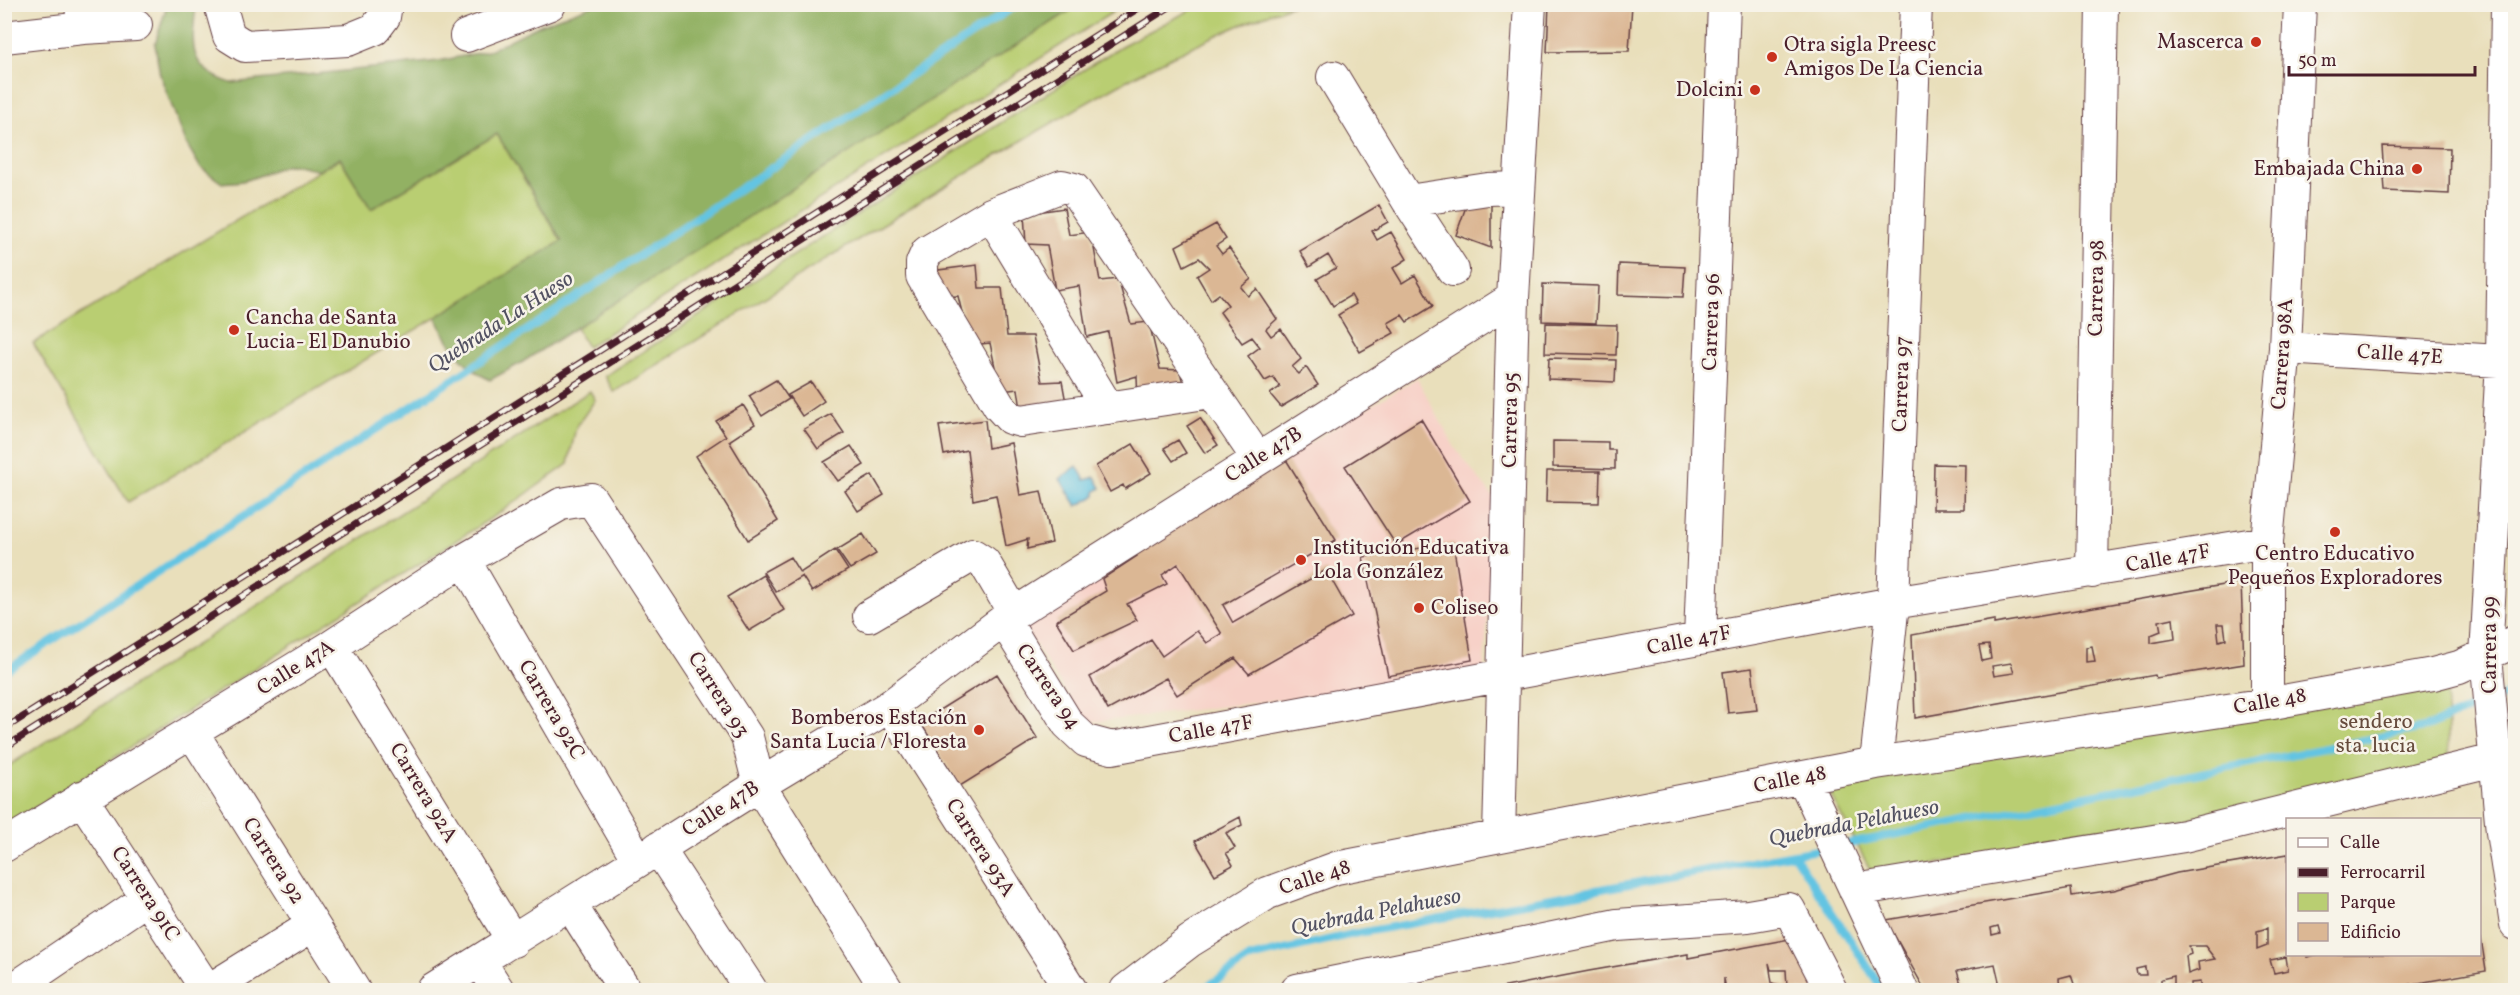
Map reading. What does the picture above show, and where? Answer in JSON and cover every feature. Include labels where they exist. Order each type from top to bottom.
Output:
[{"type":"street","points":[[220,4],[230,36],[245,46],[348,40],[375,29],[384,17],[386,4]]},
{"type":"street","points":[[466,36],[550,4]]},
{"type":"street","name":"Carrera 95","points":[[1499,836],[1513,298],[1530,4]]},
{"type":"street","name":"Carrera 96","points":[[1700,639],[1724,4]]},
{"type":"street","name":"Carrera 97","points":[[1876,763],[1893,603],[1916,4]]},
{"type":"street","name":"Carrera 98","points":[[2092,572],[2102,4]]},
{"type":"street","name":"Carrera 98A","points":[[2267,704],[2267,542],[2285,348],[2300,4]]},
{"type":"street","name":"Carrera 99","points":[[2506,4],[2509,362],[2486,662],[2502,753],[2516,924]]},
{"type":"street","points":[[4,37],[82,16],[136,25]]},
{"type":"street","points":[[1333,77],[1453,270]]},
{"type":"street","points":[[1212,392],[1021,421],[1010,418],[999,406],[922,276],[922,263],[927,252],[991,214],[1062,186],[1074,189],[1258,459]]},
{"type":"street","points":[[1408,201],[1488,189],[1519,188]]},
{"type":"street","points":[[991,214],[1108,408]]},
{"type":"street","name":"Calle 47B","points":[[433,990],[759,785],[890,706],[1009,616],[1513,298]]},
{"type":"street","name":"Calle 47E","points":[[2285,348],[2509,362]]},
{"type":"street","name":"Calle 47A","points":[[4,846],[332,646],[464,560],[561,504],[591,499]]},
{"type":"street","name":"Carrera 93","points":[[591,499],[747,737],[759,785],[887,990]]},
{"type":"street","name":"Calle 47F","points":[[1112,748],[1893,603],[2267,542]]},
{"type":"street","name":"Carrera 94","points":[[869,616],[973,555],[984,562],[1009,616],[1068,724],[1086,741],[1112,748]]},
{"type":"street","name":"Carrera 92C","points":[[464,560],[648,854],[751,990]]},
{"type":"street","name":"Calle 48","points":[[1126,990],[1190,941],[1268,893],[1336,868],[1876,763],[2267,704],[2433,674],[2486,662],[2516,641]]},
{"type":"street","name":"Carrera 92A","points":[[332,646],[513,941]]},
{"type":"street","name":"Carrera 93A","points":[[890,706],[1071,990]]},
{"type":"street","name":"Carrera 92","points":[[192,732],[354,990]]},
{"type":"street","points":[[1851,878],[2184,836],[2502,753]]},
{"type":"street","points":[[1803,778],[1902,990]]},
{"type":"street","name":"Carrera 91C","points":[[81,797],[208,990]]},
{"type":"street","points":[[12,990],[148,898]]},
{"type":"street","points":[[570,904],[625,990]]},
{"type":"street","points":[[1297,990],[1617,925],[1748,916],[1789,909],[1831,990]]},
{"type":"street","points":[[208,990],[313,925]]},
{"type":"street","points":[[480,962],[498,990]]},
{"type":"shaded area","name":"Institución Educativa Lola González","points":[[1417,378],[1455,448],[1497,502],[1483,675],[1086,723],[1018,618]]},
{"type":"green space","points":[[1202,4],[1293,5],[1256,18],[1185,50],[1081,106],[912,206],[614,392],[605,376],[1121,46]]},
{"type":"green space","points":[[167,5],[196,5],[193,43],[199,62],[216,77],[231,83],[439,61],[488,51],[542,24],[593,5],[1079,5],[521,363],[490,380],[480,375],[457,354],[436,317],[562,241],[497,134],[371,209],[340,158],[318,171],[290,165],[247,180],[222,183],[200,167],[186,143],[160,75],[155,44]]},
{"type":"green space","points":[[1079,5],[1124,5],[587,347],[575,326]]},
{"type":"green space","name":"Cancha de Santa Lucia- El Danubio","points":[[497,134],[562,242],[128,502],[33,343],[340,158],[371,209]]},
{"type":"green space","points":[[590,391],[595,400],[576,427],[568,464],[501,512],[5,827],[5,768]]},
{"type":"green space","name":"sendero sta. lucia","points":[[2445,668],[2450,773],[1873,875],[1827,788]]},
{"type":"water","points":[[1077,466],[1085,480],[1095,477],[1101,488],[1095,492],[1095,496],[1077,506],[1060,479]]},
{"type":"building","points":[[1549,4],[1632,4],[1629,51],[1547,52]]},
{"type":"building","name":"Embajada China","points":[[2382,146],[2450,148],[2449,194],[2385,191]]},
{"type":"building","points":[[1470,195],[1491,196],[1491,248],[1456,235]]},
{"type":"building","points":[[1379,205],[1388,222],[1372,231],[1377,240],[1391,232],[1407,259],[1393,268],[1402,283],[1415,275],[1433,306],[1407,322],[1402,315],[1388,323],[1394,333],[1360,352],[1338,315],[1356,304],[1351,295],[1333,306],[1317,279],[1336,268],[1328,255],[1309,267],[1300,251]]},
{"type":"building","points":[[1064,208],[1069,235],[1091,232],[1100,281],[1118,279],[1131,324],[1149,322],[1160,369],[1180,370],[1185,395],[1138,401],[1137,376],[1117,382],[1108,332],[1087,337],[1079,286],[1055,290],[1047,245],[1026,244],[1024,214]]},
{"type":"building","points":[[1216,224],[1226,239],[1216,246],[1222,254],[1229,248],[1251,279],[1241,287],[1248,296],[1257,289],[1277,319],[1266,329],[1271,336],[1281,329],[1301,359],[1292,367],[1299,374],[1306,367],[1318,385],[1281,407],[1270,394],[1280,387],[1273,377],[1265,381],[1248,356],[1260,347],[1252,337],[1242,343],[1220,312],[1228,305],[1219,294],[1211,300],[1197,276],[1209,268],[1199,258],[1184,266],[1176,246]]},
{"type":"building","points":[[1619,264],[1685,267],[1683,297],[1618,295]]},
{"type":"building","points":[[977,265],[979,288],[1002,288],[1007,336],[1033,336],[1042,382],[1062,381],[1067,408],[1022,416],[1018,389],[1000,391],[990,343],[970,345],[958,296],[935,297],[931,271]]},
{"type":"building","points":[[1543,284],[1598,286],[1596,323],[1542,321]]},
{"type":"building","points":[[1546,323],[1617,325],[1616,355],[1545,353]]},
{"type":"building","points":[[1549,358],[1616,360],[1615,382],[1548,379]]},
{"type":"building","points":[[776,380],[789,399],[762,416],[749,396]]},
{"type":"building","points":[[811,382],[824,401],[802,416],[788,395]]},
{"type":"building","points":[[743,405],[755,424],[729,441],[778,521],[748,540],[696,456],[726,436],[716,421]]},
{"type":"building","points":[[831,414],[844,433],[818,449],[804,429]]},
{"type":"building","points":[[1200,418],[1218,445],[1205,453],[1187,426]]},
{"type":"building","points":[[1421,419],[1470,501],[1396,545],[1345,466]]},
{"type":"building","points":[[985,420],[988,448],[1011,443],[1020,495],[1041,491],[1052,543],[1027,549],[1028,539],[1006,546],[996,495],[973,500],[967,450],[944,455],[939,426]]},
{"type":"building","points":[[1178,440],[1186,453],[1173,461],[1164,448]]},
{"type":"building","points":[[1553,441],[1608,442],[1608,450],[1615,450],[1615,469],[1553,467]]},
{"type":"building","points":[[1133,444],[1151,473],[1125,489],[1123,485],[1110,492],[1096,466]]},
{"type":"building","points":[[851,446],[864,465],[838,481],[824,462]]},
{"type":"building","points":[[1285,458],[1336,540],[1223,605],[1233,623],[1326,570],[1352,616],[1249,674],[1235,658],[1177,695],[1166,678],[1108,710],[1090,677],[1151,640],[1162,656],[1197,631],[1207,643],[1222,634],[1178,564],[1162,575],[1167,584],[1127,604],[1137,620],[1074,650],[1056,621],[1106,591],[1102,579],[1137,556],[1133,550]]},
{"type":"building","points":[[1934,464],[1965,465],[1964,509],[1933,509]]},
{"type":"building","points":[[1547,471],[1600,471],[1599,503],[1546,502]]},
{"type":"building","points":[[872,475],[884,495],[858,511],[845,491]]},
{"type":"building","points":[[863,534],[876,554],[850,569],[837,550]]},
{"type":"building","name":"Coliseo","points":[[1453,543],[1472,660],[1388,676],[1363,557]]},
{"type":"building","points":[[835,550],[848,570],[812,592],[802,576],[776,592],[763,572],[790,557],[800,573]]},
{"type":"building","points":[[763,575],[784,610],[749,631],[727,597]]},
{"type":"building","points":[[2241,582],[2244,664],[2156,678],[2155,675],[1915,718],[1912,635],[1994,620],[1994,624]],"holes":[[[2173,618],[2175,639],[2151,643],[2151,635],[2161,631],[2159,621]],[[2217,624],[2224,624],[2226,639],[2219,641]],[[1989,645],[1991,659],[1982,661],[1979,646]],[[2092,646],[2095,661],[2086,662],[2086,647]],[[2011,663],[2014,673],[1994,676],[1992,666]]]},
{"type":"building","points":[[1752,668],[1757,710],[1728,713],[1723,672]]},
{"type":"building","name":"Bomberos Estación Santa Lucia / Floresta","points":[[997,674],[1037,738],[960,786],[920,722]]},
{"type":"building","points":[[1240,817],[1242,825],[1226,833],[1235,848],[1226,853],[1233,865],[1215,875],[1195,841]]},
{"type":"building","points":[[2286,854],[2286,956],[2481,956],[2481,938],[2486,971],[2379,990],[2200,990],[2200,982],[2191,983],[2191,990],[2162,990],[2161,988],[2154,990],[2076,990],[2071,975],[2059,978],[2060,990],[2001,990],[1995,964],[1957,971],[1960,981],[1967,990],[1925,990],[1886,920],[2071,888],[2072,896],[2114,890],[2177,873]],"holes":[[[1998,926],[2000,933],[1992,935],[1991,928]],[[2267,928],[2267,946],[2257,950],[2257,931]],[[2189,946],[2205,946],[2215,959],[2198,962],[2199,970],[2188,974],[2186,956],[2191,954]],[[2286,957],[2288,970],[2274,973],[2270,960]],[[2145,967],[2146,975],[2137,975],[2136,969]],[[2174,976],[2174,987],[2161,988],[2161,979]]]},
{"type":"building","points":[[1795,938],[1817,990],[1726,990],[1724,978],[1724,989],[1721,990],[1694,990],[1691,984],[1686,985],[1687,990],[1490,990],[1688,954],[1688,958]],"holes":[[[1769,963],[1771,970],[1786,970],[1787,987],[1772,983]]]},
{"type":"waterway","name":"Quebrada La Hueso","points":[[4,672],[446,384],[1018,4]]},
{"type":"waterway","name":"Quebrada Pelahueso","points":[[2497,699],[2516,691]]},
{"type":"waterway","name":"Quebrada Pelahueso","points":[[1843,845],[2424,728],[2483,704]]},
{"type":"waterway","name":"Quebrada Pelahueso","points":[[1202,990],[1250,958],[1353,934],[1828,848]]},
{"type":"waterway","points":[[1794,855],[1883,990]]},
{"type":"railway","points":[[4,729],[1145,4]]},
{"type":"railway","points":[[4,748],[1174,4]]},
{"type":"place","name":"Mascerca","points":[[2256,42]]},
{"type":"place","name":"Otra sigla Preesc Amigos De La Ciencia","points":[[1772,57]]},
{"type":"place","name":"Dolcini","points":[[1755,90]]},
{"type":"place","name":"Embajada China","points":[[2417,169]]},
{"type":"place","name":"Cancha de Santa Lucia- El Danubio","points":[[234,330]]},
{"type":"place","name":"Centro Educativo Pequeños Exploradores","points":[[2335,532]]},
{"type":"place","name":"Institución Educativa Lola González","points":[[1301,560]]},
{"type":"place","name":"Coliseo","points":[[1419,608]]},
{"type":"place","name":"Bomberos Estación Santa Lucia / Floresta","points":[[979,730]]}]
